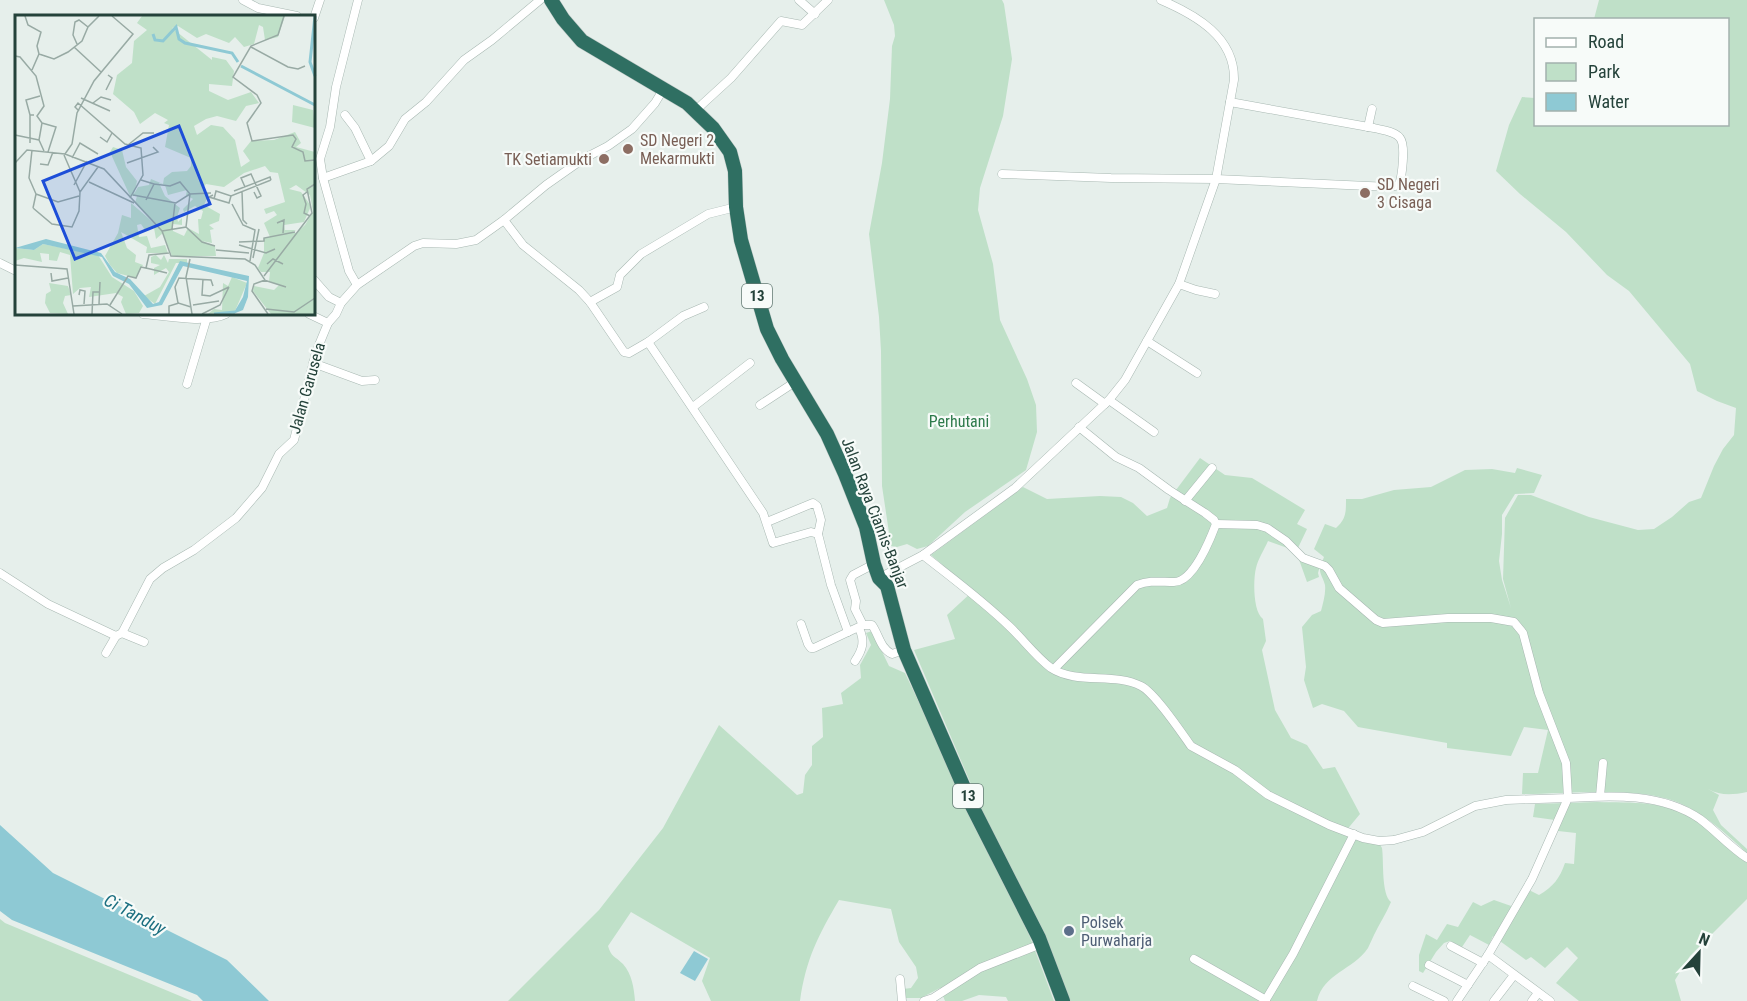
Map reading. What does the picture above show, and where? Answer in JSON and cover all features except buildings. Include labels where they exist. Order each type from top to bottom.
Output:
[{"type":"highway","name":"Jalan Raya Ciamis-Banjar","points":[[551,0],[563,19],[582,41],[664,88],[696,110],[723,141],[733,160],[741,240],[761,312],[774,344],[827,434],[845,474],[866,527],[877,571],[887,586],[904,650],[972,806],[1041,944],[1063,1001]]},
{"type":"street","points":[[243,0],[258,8],[292,15]]},
{"type":"street","points":[[315,15],[320,0]]},
{"type":"street","points":[[357,285],[350,271],[323,178],[320,155],[330,127],[336,87],[358,0]]},
{"type":"street","points":[[323,178],[371,161],[393,143],[397,129],[405,119],[426,102],[464,60],[540,0]]},
{"type":"street","points":[[799,0],[815,14]]},
{"type":"street","points":[[696,110],[731,78],[781,21],[800,26],[828,0]]},
{"type":"street","points":[[855,661],[863,645],[863,638],[855,609],[856,601],[850,584],[853,575],[877,571],[923,555],[1016,488],[1107,402],[1133,367],[1179,284],[1216,179],[1234,68],[1232,59],[1221,40],[1202,22],[1190,13],[1161,0]]},
{"type":"street","name":"Jalan Garusela","points":[[106,653],[150,579],[163,568],[194,550],[236,518],[262,488],[279,454],[295,437],[313,363],[328,323],[357,285],[414,246],[423,243],[472,242],[504,220],[546,185],[632,129],[655,103],[664,88]]},
{"type":"street","points":[[1002,174],[1216,179],[1390,187],[1399,185],[1403,150],[1400,137],[1396,134],[1230,102]]},
{"type":"street","points":[[1368,127],[1371,109]]},
{"type":"street","points":[[345,115],[355,128],[371,161]]},
{"type":"street","points":[[590,302],[617,287],[620,275],[641,254],[708,214],[736,207]]},
{"type":"street","points":[[504,220],[523,245],[575,286],[590,302],[624,352],[628,353],[648,342],[682,315],[704,307]]},
{"type":"street","points":[[0,263],[15,270]]},
{"type":"street","points":[[315,281],[329,297],[341,303]]},
{"type":"street","points":[[1179,284],[1215,294]]},
{"type":"street","points":[[175,315],[219,317],[224,315]]},
{"type":"street","points":[[311,315],[328,323]]},
{"type":"street","points":[[188,384],[207,316]]},
{"type":"street","points":[[1147,341],[1197,373]]},
{"type":"street","points":[[648,342],[763,513],[771,540],[775,544],[811,532],[818,534]]},
{"type":"street","points":[[313,363],[353,379],[375,380]]},
{"type":"street","points":[[693,407],[750,363]]},
{"type":"street","points":[[760,405],[795,382]]},
{"type":"street","points":[[1076,383],[1154,432]]},
{"type":"street","points":[[1079,428],[1116,457],[1139,468],[1205,513],[1216,524]]},
{"type":"street","points":[[1185,501],[1212,468]]},
{"type":"street","points":[[767,522],[813,503],[817,506],[821,520],[818,534],[831,585],[848,632]]},
{"type":"street","points":[[1054,669],[1137,585],[1147,581],[1175,582],[1188,576],[1201,556],[1216,524]]},
{"type":"street","points":[[1216,524],[1257,525],[1267,528],[1286,541],[1303,558],[1325,566],[1339,588],[1371,616],[1383,622],[1491,618],[1514,622],[1523,633],[1539,693],[1566,763],[1568,798],[1532,879],[1488,955],[1457,1001]]},
{"type":"street","points":[[923,555],[1009,626],[1054,669],[1072,675],[1142,686],[1152,695],[1191,746],[1199,752],[1226,765],[1268,795],[1329,825],[1379,841],[1394,840],[1423,832],[1475,806],[1506,800],[1600,796],[1656,800],[1670,804],[1698,818],[1747,858]]},
{"type":"street","points":[[0,573],[48,604],[144,642]]},
{"type":"street","points":[[801,624],[811,648],[861,626],[873,626],[880,643],[888,652],[892,654],[904,650]]},
{"type":"street","points":[[1600,796],[1603,763]]},
{"type":"street","points":[[1194,959],[1266,1000],[1293,954],[1354,834]]},
{"type":"street","points":[[924,1001],[933,998],[980,968],[1041,944]]},
{"type":"street","points":[[1451,946],[1483,963]]},
{"type":"street","points":[[1488,955],[1550,1001]]},
{"type":"street","points":[[1429,965],[1468,985]]},
{"type":"street","points":[[1494,1001],[1514,975]]},
{"type":"street","points":[[900,979],[903,1001]]},
{"type":"street","points":[[1413,986],[1444,1001]]},
{"type":"street","points":[[1532,1001],[1538,993]]},
{"type":"green space","name":"Perhutani","points":[[884,0],[1002,0],[1004,4],[1012,59],[1003,116],[980,188],[978,210],[993,264],[1000,320],[1027,379],[1036,405],[1037,432],[1026,470],[965,512],[928,546],[917,549],[907,544],[891,546],[882,486],[881,351],[869,234],[882,163],[890,99],[892,46],[895,36],[894,25]]},
{"type":"green space","points":[[1599,0],[1747,0],[1747,792],[1727,794],[1708,789],[1719,795],[1713,810],[1721,825],[1747,849],[1747,853],[1701,815],[1668,799],[1652,795],[1615,792],[1522,794],[1523,773],[1538,773],[1548,730],[1524,727],[1511,756],[1447,748],[1447,743],[1358,727],[1344,711],[1322,704],[1313,708],[1304,680],[1306,667],[1302,627],[1312,615],[1321,611],[1325,588],[1320,566],[1319,577],[1307,582],[1297,554],[1321,565],[1324,557],[1314,549],[1325,524],[1336,528],[1344,519],[1346,499],[1362,499],[1394,490],[1431,487],[1465,470],[1492,469],[1515,473],[1517,468],[1542,475],[1534,493],[1515,494],[1502,515],[1499,561],[1502,580],[1511,608],[1503,579],[1505,518],[1518,495],[1531,495],[1589,517],[1638,530],[1654,529],[1689,502],[1701,498],[1714,466],[1734,435],[1736,408],[1697,391],[1690,364],[1629,291],[1607,275],[1566,232],[1496,171],[1509,125],[1522,97],[1534,98],[1534,126],[1729,126],[1729,18],[1594,18]]},
{"type":"green space","points":[[1200,458],[1225,475],[1252,478],[1305,510],[1297,524],[1307,529],[1298,548],[1293,550],[1268,541],[1255,573],[1254,588],[1257,610],[1263,619],[1266,641],[1262,650],[1275,710],[1291,738],[1307,745],[1323,769],[1335,767],[1360,814],[1345,832],[1379,843],[1382,848],[1386,892],[1391,902],[1368,948],[1355,962],[1326,984],[1317,1001],[1069,1001],[1038,924],[982,810],[914,650],[955,639],[947,615],[973,591],[931,555],[1023,487],[1047,499],[1121,497],[1133,503],[1147,516],[1167,508],[1170,498]]},
{"type":"green space","points":[[872,631],[889,666],[905,673],[1030,937],[1054,1001],[1008,1001],[1006,997],[979,995],[962,1001],[945,1001],[940,988],[921,998],[904,998],[903,989],[911,988],[918,978],[916,967],[899,942],[891,909],[839,900],[814,948],[800,1001],[711,1001],[702,981],[710,958],[631,912],[608,946],[612,954],[629,972],[635,1001],[508,1001],[599,910],[663,828],[719,725],[797,795],[803,793],[805,775],[812,765],[812,746],[823,737],[822,708],[843,704],[841,693],[861,678],[860,665],[871,645],[866,633]]},
{"type":"green space","points":[[1597,802],[1648,804],[1672,809],[1696,821],[1747,862],[1747,899],[1690,956],[1675,980],[1681,1001],[1579,1001],[1556,983],[1578,958],[1567,947],[1545,968],[1531,957],[1526,960],[1493,936],[1489,945],[1470,935],[1462,947],[1450,941],[1444,943],[1423,973],[1419,971],[1419,955],[1426,934],[1437,940],[1447,924],[1458,927],[1473,902],[1481,906],[1494,900],[1514,907],[1525,888],[1539,895],[1555,882],[1565,863],[1574,864],[1576,833],[1558,831],[1555,820],[1533,817],[1535,804]]},
{"type":"green space","points":[[0,919],[5,923],[192,1001],[0,1001]]},
{"type":"water","name":"Ci Tanduy","points":[[0,825],[53,873],[227,960],[269,1001],[203,1001],[197,995],[12,920],[0,911]]},
{"type":"water","points":[[694,951],[708,959],[695,981],[680,973]]},
{"type":"place","name":"SD Negeri 2 Mekarmukti","points":[[628,149]]},
{"type":"place","name":"TK Setiamukti","points":[[604,159]]},
{"type":"place","name":"SD Negeri 3 Cisaga","points":[[1365,193]]},
{"type":"place","name":"Polsek Purwaharja","points":[[1069,931]]}]
